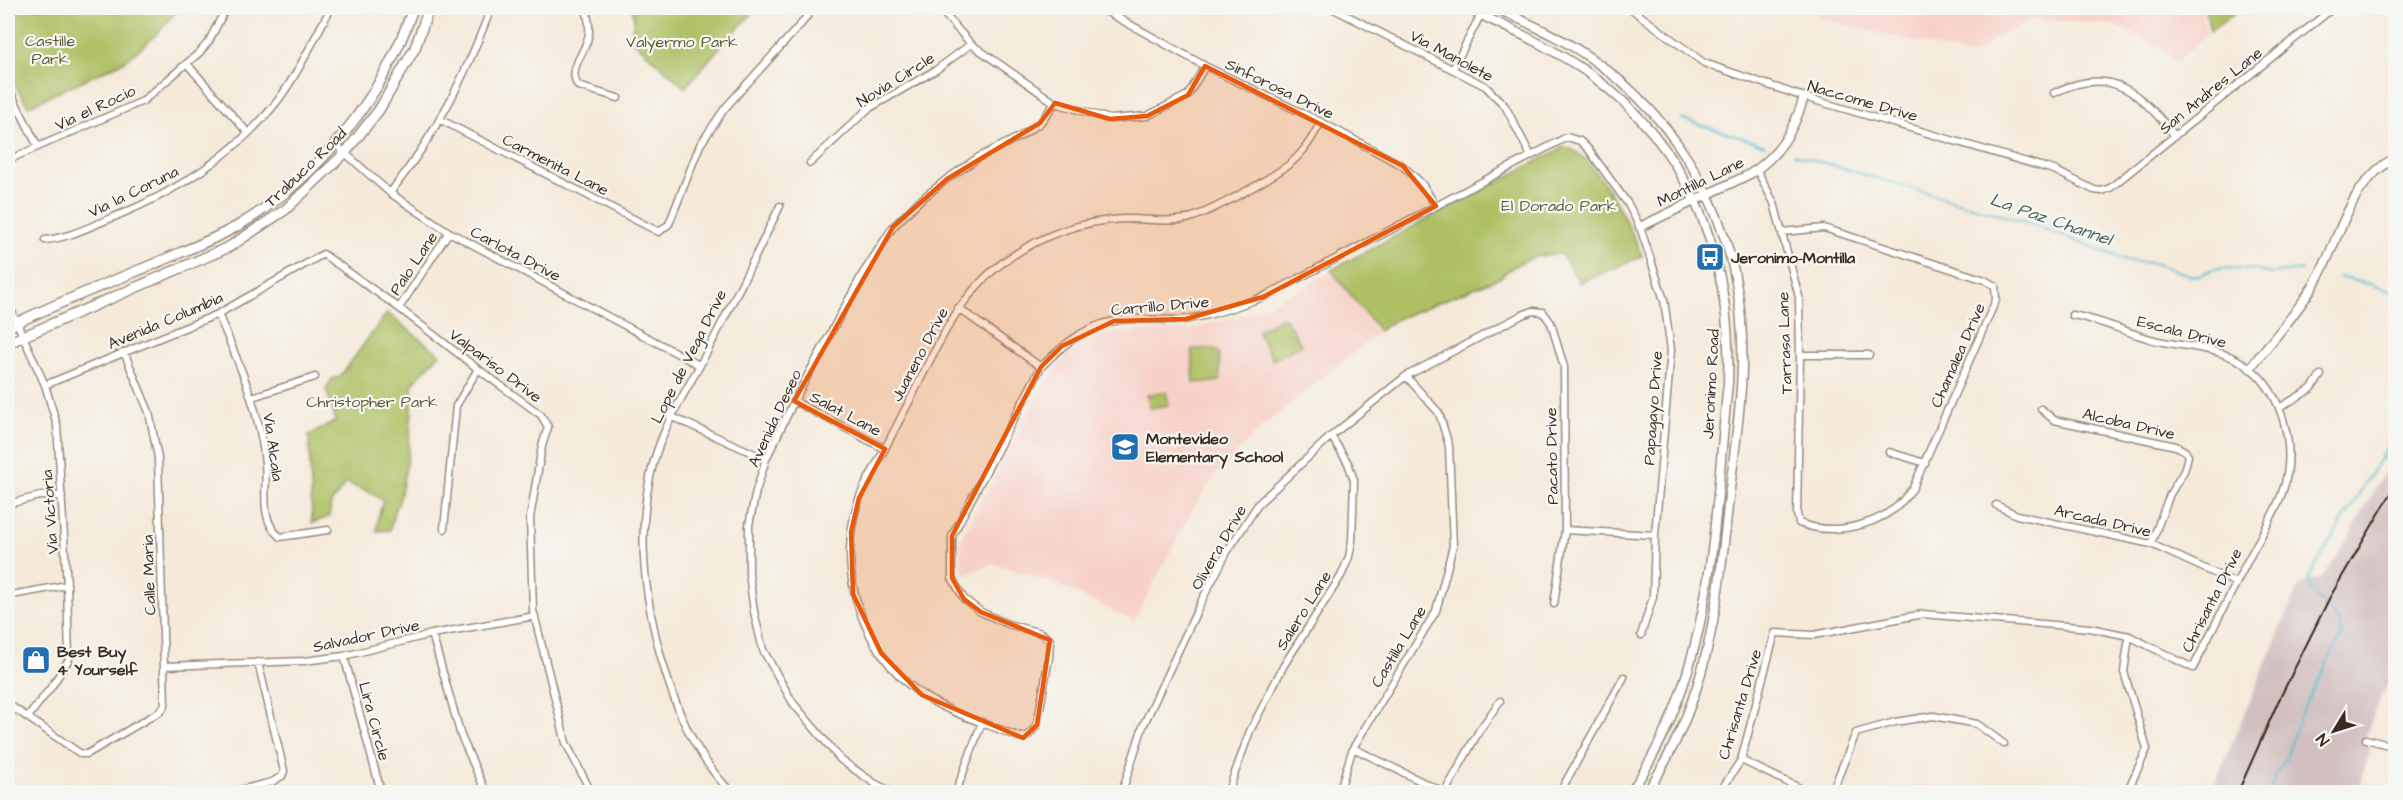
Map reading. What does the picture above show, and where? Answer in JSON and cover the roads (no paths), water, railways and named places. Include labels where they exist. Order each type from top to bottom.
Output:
[{"type":"main road","name":"Trabuco Road","points":[[12,325],[240,224],[284,193],[322,158],[364,107],[405,31],[413,8]]},
{"type":"main road","name":"Trabuco Road","points":[[8,343],[229,247],[285,210],[345,153],[379,110],[415,48],[429,8]]},
{"type":"main road","name":"Jeronimo Road","points":[[1467,8],[1482,11],[1559,55],[1609,89],[1656,138],[1695,200],[1714,249],[1722,278],[1730,348],[1728,383],[1712,546],[1701,626],[1685,687],[1659,747],[1632,792]]},
{"type":"main road","name":"Jeronimo Road","points":[[1496,8],[1575,48],[1625,86],[1668,132],[1708,194],[1735,274],[1742,339],[1742,371],[1718,601],[1708,654],[1688,714],[1647,792]]},
{"type":"main road","name":"Montilla Lane","points":[[1640,226],[1757,170],[1773,157],[1788,137],[1804,97]]},
{"type":"main road","points":[[2250,368],[2301,305],[2318,278],[2345,213],[2364,184],[2396,157]]},
{"type":"street","name":"Via el Rocio","points":[[8,160],[143,101],[187,64],[209,41],[226,8]]},
{"type":"street","name":"Via la Coruna","points":[[45,240],[60,239],[124,213],[171,191],[209,165],[248,133],[278,99],[301,64],[331,8]]},
{"type":"street","points":[[390,193],[428,142],[441,120],[466,71],[491,8]]},
{"type":"street","points":[[586,8],[589,32],[584,52],[575,66],[573,78],[578,86],[618,98]]},
{"type":"street","name":"Carmenita Lane","points":[[441,120],[659,232],[669,224],[700,145],[725,108],[813,8]]},
{"type":"street","points":[[939,8],[971,44],[1055,103],[1110,119],[1148,116],[1188,95],[1204,66]]},
{"type":"street","name":"Sinforosa Drive","points":[[1100,8],[1204,66],[1321,122],[1403,166],[1422,183],[1436,206]]},
{"type":"street","name":"Via Manolete","points":[[1332,8],[1485,86],[1503,103],[1531,156]]},
{"type":"street","name":"Naccome Drive","points":[[1630,8],[1640,10],[1704,63],[1804,97],[2054,170],[2094,190],[2102,191]]},
{"type":"street","name":"San Andres Lane","points":[[2102,191],[2110,188],[2333,8]]},
{"type":"street","points":[[1452,69],[1482,11]]},
{"type":"street","name":"Novia Circle","points":[[810,163],[868,109],[936,70],[971,44]]},
{"type":"street","points":[[187,64],[248,133]]},
{"type":"street","points":[[2054,93],[2070,85],[2086,82],[2120,86],[2135,93],[2151,106],[2175,136]]},
{"type":"street","points":[[8,87],[38,147]]},
{"type":"street","name":"Avenida Deseo","points":[[892,792],[874,783],[841,760],[793,703],[763,650],[754,612],[749,574],[750,525],[756,491],[766,459],[794,401],[862,275],[893,227],[947,179],[980,157],[1019,137],[1040,123],[1055,103]]},
{"type":"street","name":"Juaneno Drive","points":[[1023,738],[922,695],[898,675],[881,653],[866,627],[853,594],[850,569],[851,532],[859,498],[958,308],[985,278],[1006,260],[1050,234],[1121,219],[1175,220],[1188,218],[1234,197],[1293,162],[1306,147],[1321,122]]},
{"type":"street","name":"Carrillo Drive","points":[[1023,738],[1033,733],[1037,725],[1050,640],[1041,633],[1008,624],[981,612],[964,599],[952,578],[952,536],[1041,367],[1062,346],[1082,332],[1114,321],[1196,318],[1215,314],[1263,297],[1336,261],[1562,139],[1572,138]]},
{"type":"street","name":"Papagayo Drive","points":[[1572,138],[1584,144],[1600,164],[1628,204],[1640,226],[1664,300],[1671,350],[1655,535],[1653,597],[1641,635]]},
{"type":"street","name":"Carlota Drive","points":[[335,144],[390,193],[449,232],[699,365]]},
{"type":"street","name":"Tarrasa Lane","points":[[1757,170],[1770,192],[1799,297],[1797,514],[1799,523]]},
{"type":"street","name":"Lope de Vega Drive","points":[[731,792],[701,756],[683,723],[671,692],[649,603],[643,531],[650,477],[670,416],[699,365],[780,206]]},
{"type":"street","name":"Chamalea Drive","points":[[1782,232],[1824,228],[1984,279],[1995,286],[1996,300],[1913,488],[1896,508],[1861,526],[1841,528],[1808,526],[1799,523]]},
{"type":"street","name":"Palo Lane","points":[[399,308],[449,232]]},
{"type":"street","name":"Valpariso Drive","points":[[323,254],[541,415],[548,427],[542,446],[530,518],[535,616],[566,744],[591,792]]},
{"type":"street","name":"Avenida Columbia","points":[[45,385],[218,314],[323,254]]},
{"type":"street","name":"Via Victoria","points":[[8,303],[12,325],[22,336],[45,385],[57,425],[67,585],[69,659],[52,686],[27,717]]},
{"type":"street","points":[[958,308],[1041,367]]},
{"type":"street","name":"Olivera Drive","points":[[1122,792],[1143,726],[1227,552],[1259,503],[1331,436],[1406,376],[1522,315],[1533,311],[1544,312]]},
{"type":"street","name":"Pacato Drive","points":[[1544,312],[1551,323],[1564,367],[1565,530],[1554,604]]},
{"type":"street","name":"Via Alcala","points":[[218,314],[252,398],[266,464],[267,520],[272,530],[280,537],[328,530]]},
{"type":"street","name":"Escala Drive","points":[[2072,315],[2096,319],[2163,342],[2215,350],[2250,368]]},
{"type":"street","name":"Calle Maria","points":[[27,717],[81,754],[87,754],[161,711],[165,705],[158,459],[149,412],[124,352]]},
{"type":"street","points":[[1800,355],[1869,355]]},
{"type":"street","name":"Chrisanta Drive","points":[[1720,792],[1741,760],[1775,633],[1814,635],[1923,614],[2090,628],[2129,636],[2193,668],[2282,494],[2289,457],[2287,432],[2279,408],[2266,386],[2250,368]]},
{"type":"street","points":[[444,529],[456,406],[478,369]]},
{"type":"street","points":[[2279,408],[2312,388],[2321,375]]},
{"type":"street","name":"Castilla Lane","points":[[1339,792],[1353,748],[1436,611],[1453,546],[1449,446],[1439,413],[1406,376]]},
{"type":"street","points":[[252,398],[315,377]]},
{"type":"street","name":"Salat Lane","points":[[794,401],[885,449]]},
{"type":"street","name":"Alcoba Drive","points":[[2041,409],[2054,420],[2176,446],[2185,451],[2188,456],[2184,471],[2170,494],[2151,544]]},
{"type":"street","points":[[670,416],[766,459]]},
{"type":"street","name":"Salero Lane","points":[[1228,792],[1255,721],[1284,665],[1341,576],[1349,557],[1352,541],[1354,480],[1348,463],[1331,436]]},
{"type":"street","points":[[1889,453],[1925,463]]},
{"type":"street","points":[[8,504],[40,496],[62,496]]},
{"type":"street","name":"Arcada Drive","points":[[1996,505],[2017,515],[2151,544],[2236,583]]},
{"type":"street","points":[[1565,530],[1655,535]]},
{"type":"street","points":[[12,595],[67,585]]},
{"type":"street","name":"Salvador Drive","points":[[165,666],[304,661],[344,656],[432,634],[535,616]]},
{"type":"street","points":[[432,634],[461,736],[486,792]]},
{"type":"street","points":[[2127,792],[2147,749],[2124,672],[2129,636]]},
{"type":"street","name":"Lira Circle","points":[[344,656],[381,792]]},
{"type":"street","points":[[232,792],[272,782],[282,776],[284,771],[258,662]]},
{"type":"street","points":[[1560,792],[1624,677]]},
{"type":"street","points":[[1353,748],[1444,792],[1479,731],[1500,701]]},
{"type":"street","points":[[8,704],[27,717]]},
{"type":"street","points":[[1832,792],[1856,733],[1895,722],[1933,716],[1977,724],[2004,744]]},
{"type":"street","points":[[957,792],[982,722]]},
{"type":"street","points":[[2366,739],[2396,747]]},
{"type":"street","points":[[1741,760],[1808,792]]},
{"type":"waterway","name":"La Paz Channel","points":[[1682,119],[1765,145]]},
{"type":"waterway","name":"La Paz Channel","points":[[1794,154],[2026,222],[2129,261],[2154,263],[2192,276],[2213,269],[2227,268],[2250,269],[2271,274],[2302,270]]},
{"type":"waterway","name":"La Paz Channel","points":[[2339,277],[2396,293]]},
{"type":"waterway","points":[[2269,792],[2285,760],[2302,711],[2342,634],[2337,619],[2314,593],[2309,577],[2396,432]]},
{"type":"waterway","points":[[2380,457],[2396,464]]},
{"type":"railway","points":[[2238,792],[2278,702],[2330,597],[2396,485]]},
{"type":"place","name":"Jeronimo-Montilla","points":[[1710,257]]},
{"type":"place","name":"Montevideo Elementary School","points":[[1125,447]]},
{"type":"place","name":"Best Buy 4 Yourself","points":[[36,660]]},
{"type":"park label","name":"Valyermo Park","points":[[682,41]]},
{"type":"park label","name":"Castille Park","points":[[50,49]]},
{"type":"park label","name":"El Dorado Park","points":[[1559,205]]},
{"type":"park label","name":"Christopher Park","points":[[372,401]]}]
